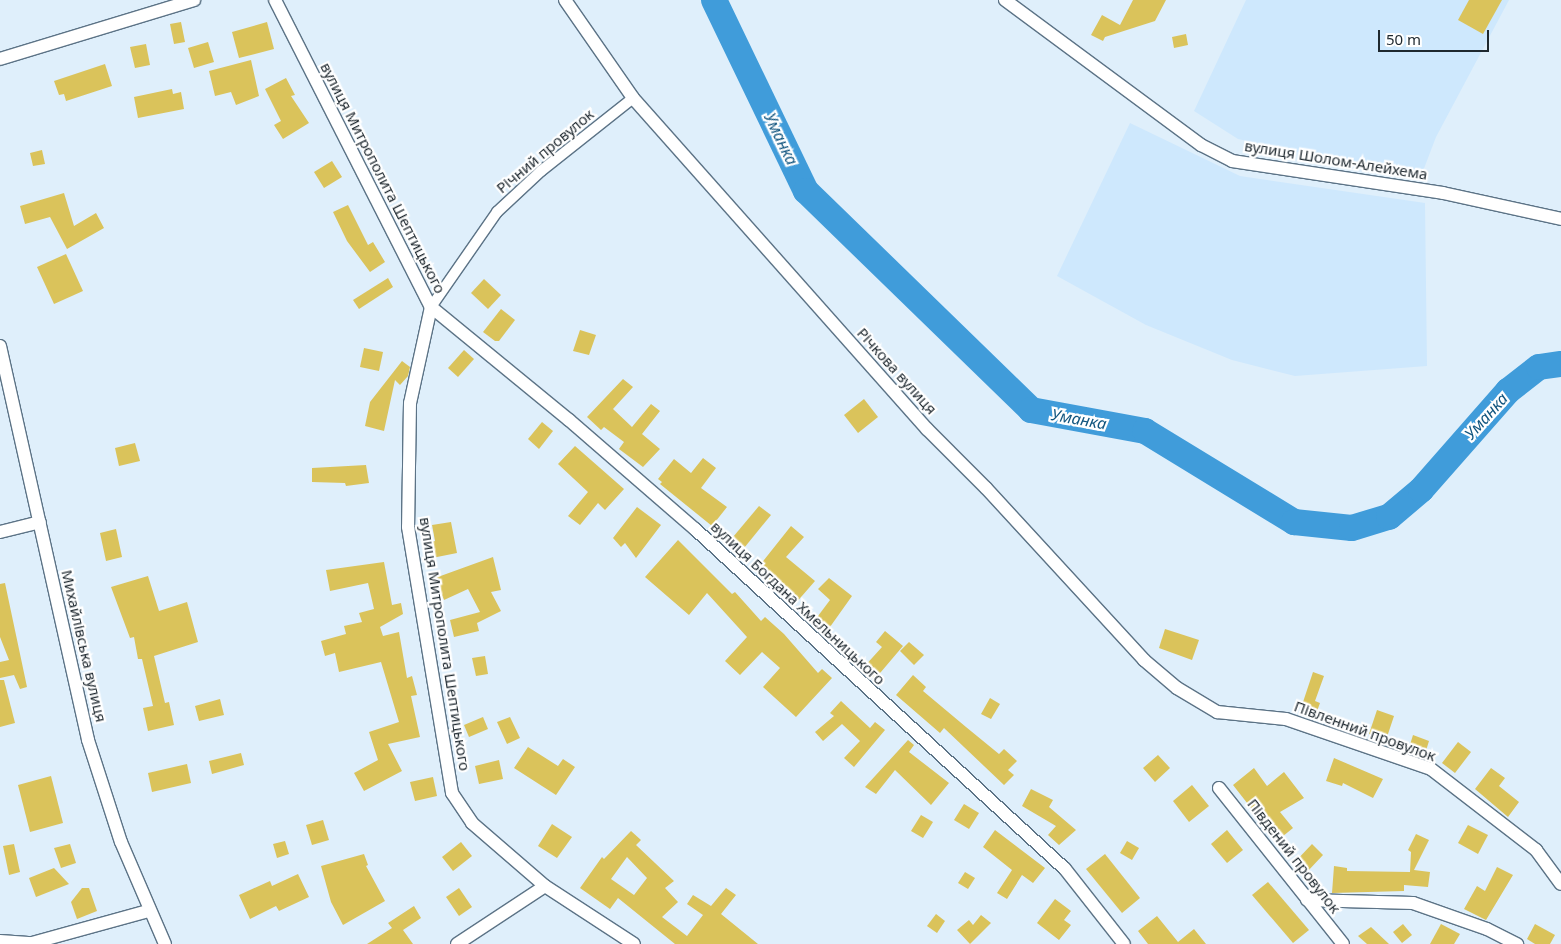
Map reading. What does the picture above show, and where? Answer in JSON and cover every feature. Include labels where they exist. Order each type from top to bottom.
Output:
[{"type":"street","points":[[0,59],[194,0]]},
{"type":"street","name":"вулиця Митрополита Шептицького","points":[[275,0],[431,307],[410,403],[408,527],[452,793],[472,823],[545,886],[634,944]]},
{"type":"street","name":"Річкова вулиця","points":[[565,0],[633,98],[927,429],[986,488],[1144,660]]},
{"type":"street","name":"вулиця Шолом-Алейхема","points":[[1005,0],[1201,145],[1232,161],[1443,193],[1561,219]]},
{"type":"street","name":"Річний провулок","points":[[431,307],[497,212],[541,171],[633,98]]},
{"type":"street","name":"вулиця Богдана Хмельницького","points":[[431,307],[569,420],[695,529],[1065,869],[1124,944]]},
{"type":"street","name":"Михайлівська вулиця","points":[[0,346],[88,740],[148,911],[165,944]]},
{"type":"street","points":[[0,532],[40,522]]},
{"type":"street","name":"Півленний провулок","points":[[1144,660],[1177,688],[1217,712],[1286,719],[1430,769],[1536,850],[1561,884]]},
{"type":"street","name":"Південий провулок","points":[[1219,788],[1342,944]]},
{"type":"street","points":[[457,944],[545,886]]},
{"type":"street","points":[[1307,900],[1413,903],[1487,929],[1517,944]]},
{"type":"street","points":[[0,941],[32,944],[148,911]]},
{"type":"shaded area","points":[[1246,0],[1509,0],[1436,137],[1420,179],[1238,139],[1194,111]]},
{"type":"shaded area","points":[[1130,123],[1240,176],[1425,203],[1427,366],[1295,376],[1232,360],[1146,325],[1057,276]]},
{"type":"building","points":[[1133,0],[1166,0],[1155,21],[1105,37],[1103,41],[1091,35],[1102,15],[1120,25]]},
{"type":"building","points":[[1469,0],[1502,0],[1483,34],[1458,20]]},
{"type":"building","points":[[181,22],[185,42],[174,44],[170,24]]},
{"type":"building","points":[[267,22],[274,49],[239,58],[232,32]]},
{"type":"building","points":[[1186,34],[1188,45],[1174,48],[1172,37]]},
{"type":"building","points":[[208,42],[214,62],[194,68],[188,48]]},
{"type":"building","points":[[146,44],[150,65],[135,68],[130,47]]},
{"type":"building","points":[[251,60],[259,96],[236,105],[231,92],[215,96],[209,71]]},
{"type":"building","points":[[105,64],[112,86],[66,101],[64,94],[59,95],[54,81]]},
{"type":"building","points":[[286,78],[295,95],[291,96],[309,123],[283,139],[274,125],[281,121],[265,89]]},
{"type":"building","points":[[172,89],[173,94],[181,92],[184,109],[138,118],[134,97]]},
{"type":"building","points":[[42,150],[45,164],[33,166],[30,153]]},
{"type":"building","points":[[332,161],[342,177],[324,188],[314,172]]},
{"type":"building","points":[[64,193],[74,226],[96,213],[104,228],[67,249],[50,217],[25,224],[20,206]]},
{"type":"building","points":[[348,205],[368,245],[373,242],[385,262],[370,272],[347,241],[333,212]]},
{"type":"building","points":[[66,254],[83,291],[54,304],[37,267]]},
{"type":"building","points":[[388,278],[393,287],[359,309],[353,300]]},
{"type":"building","points":[[484,279],[501,295],[488,309],[471,293]]},
{"type":"building","points":[[501,309],[515,320],[499,341],[495,341],[483,332]]},
{"type":"building","points":[[580,330],[596,335],[589,355],[573,351]]},
{"type":"building","points":[[364,348],[383,352],[379,371],[360,367]]},
{"type":"building","points":[[464,350],[474,359],[458,377],[448,368]]},
{"type":"building","points":[[402,361],[410,367],[408,376],[400,385],[395,380],[384,431],[365,426],[370,402]]},
{"type":"building","points":[[623,379],[633,387],[613,409],[632,427],[651,404],[660,411],[642,434],[660,449],[643,467],[619,449],[624,442],[604,427],[601,430],[587,417]]},
{"type":"building","points":[[864,399],[878,417],[858,433],[844,415]]},
{"type":"building","points":[[542,422],[553,431],[539,449],[528,439]]},
{"type":"building","points":[[135,443],[140,461],[119,466],[115,448]]},
{"type":"building","points":[[575,446],[624,489],[605,510],[598,503],[580,525],[568,516],[588,492],[558,464]]},
{"type":"building","points":[[703,458],[716,468],[701,488],[727,507],[712,526],[660,484],[662,482],[658,479],[674,459],[691,473]]},
{"type":"building","points":[[366,465],[369,483],[346,486],[345,483],[312,482],[312,468]]},
{"type":"building","points":[[759,506],[771,515],[740,553],[728,543]]},
{"type":"building","points":[[637,507],[661,525],[636,558],[625,543],[621,547],[613,538]]},
{"type":"building","points":[[451,522],[457,553],[432,558],[429,542],[435,541],[432,525]]},
{"type":"building","points":[[791,526],[804,537],[786,557],[815,581],[795,604],[756,570]]},
{"type":"building","points":[[116,529],[122,557],[106,561],[100,533]]},
{"type":"building","points":[[678,540],[732,594],[735,592],[761,621],[765,617],[784,634],[818,673],[822,669],[832,678],[796,717],[763,687],[780,668],[762,652],[740,675],[725,661],[747,637],[707,593],[689,615],[645,577]]},
{"type":"building","points":[[493,557],[501,590],[491,592],[501,611],[477,623],[479,631],[454,637],[450,620],[480,612],[468,589],[444,600],[435,578]]},
{"type":"building","points":[[384,562],[392,605],[401,603],[403,614],[380,627],[383,636],[399,632],[407,678],[412,676],[417,695],[411,696],[420,737],[388,744],[402,771],[364,791],[354,773],[378,760],[369,732],[399,722],[381,662],[339,672],[335,653],[325,656],[321,641],[346,634],[344,626],[362,622],[359,613],[374,609],[368,583],[330,591],[326,570]]},
{"type":"building","points":[[148,576],[159,611],[187,602],[198,642],[154,656],[165,703],[169,702],[174,725],[148,731],[143,708],[153,706],[142,659],[138,659],[134,637],[130,638],[111,587]]},
{"type":"building","points":[[829,578],[852,596],[825,634],[812,624],[830,600],[818,589]]},
{"type":"building","points":[[5,583],[27,687],[20,689],[14,675],[0,678],[0,662],[9,660],[0,637],[0,584]]},
{"type":"building","points":[[1165,629],[1199,640],[1192,660],[1159,648]]},
{"type":"building","points":[[885,631],[903,646],[875,679],[863,668],[882,647],[876,642]]},
{"type":"building","points":[[909,642],[924,655],[914,665],[900,651]]},
{"type":"building","points":[[485,656],[488,674],[476,676],[472,658]]},
{"type":"building","points":[[1313,672],[1324,676],[1315,701],[1320,703],[1316,714],[1301,708]]},
{"type":"building","points":[[913,675],[926,687],[923,691],[966,727],[999,754],[1004,749],[1017,761],[1008,770],[1014,775],[1004,785],[944,728],[940,733],[896,695]]},
{"type":"building","points":[[0,680],[4,680],[15,723],[0,727]]},
{"type":"building","points":[[990,698],[1000,704],[991,719],[981,714]]},
{"type":"building","points":[[220,699],[224,715],[199,721],[195,706]]},
{"type":"building","points":[[841,701],[870,728],[875,722],[885,730],[854,767],[844,758],[860,741],[842,724],[823,741],[815,732],[834,716],[830,713]]},
{"type":"building","points":[[1377,710],[1394,716],[1386,740],[1369,734]]},
{"type":"building","points":[[483,717],[488,729],[469,737],[464,725]]},
{"type":"building","points":[[510,717],[520,738],[507,744],[497,722]]},
{"type":"building","points":[[1413,735],[1429,741],[1424,757],[1408,751]]},
{"type":"building","points":[[908,740],[914,745],[909,752],[949,783],[931,805],[895,770],[876,794],[865,787]]},
{"type":"building","points":[[1458,742],[1471,752],[1455,773],[1442,763]]},
{"type":"building","points":[[528,747],[558,766],[563,759],[575,767],[556,795],[514,768]]},
{"type":"building","points":[[241,753],[244,765],[212,774],[209,761]]},
{"type":"building","points":[[1158,755],[1170,768],[1155,782],[1143,768]]},
{"type":"building","points":[[1334,758],[1383,779],[1373,798],[1343,783],[1342,786],[1326,781]]},
{"type":"building","points":[[499,760],[503,779],[479,784],[475,766]]},
{"type":"building","points":[[187,764],[191,783],[152,792],[148,773]]},
{"type":"building","points":[[1254,768],[1267,786],[1284,772],[1304,798],[1280,812],[1293,828],[1277,841],[1233,785]]},
{"type":"building","points":[[1491,768],[1505,778],[1499,786],[1519,802],[1508,817],[1475,789]]},
{"type":"building","points":[[51,776],[63,823],[30,832],[18,785]]},
{"type":"building","points":[[433,777],[437,796],[415,801],[410,782]]},
{"type":"building","points":[[1192,785],[1209,806],[1189,822],[1173,801]]},
{"type":"building","points":[[1031,789],[1053,800],[1049,807],[1076,830],[1059,845],[1048,835],[1056,826],[1022,806]]},
{"type":"building","points":[[964,804],[979,813],[969,829],[954,820]]},
{"type":"building","points":[[921,815],[933,822],[923,838],[911,831]]},
{"type":"building","points":[[323,820],[329,840],[312,845],[306,825]]},
{"type":"building","points":[[552,824],[572,837],[557,858],[538,846]]},
{"type":"building","points":[[1468,825],[1488,835],[1478,854],[1458,843]]},
{"type":"building","points":[[995,830],[1045,868],[1033,883],[1022,875],[1007,899],[997,893],[1012,870],[983,847]]},
{"type":"building","points":[[1227,830],[1243,850],[1227,863],[1211,844]]},
{"type":"building","points":[[631,831],[641,840],[636,845],[674,881],[665,888],[678,902],[662,917],[687,936],[703,915],[687,904],[693,895],[711,906],[726,888],[736,895],[721,914],[758,944],[675,944],[618,898],[610,909],[580,888],[602,857],[604,859]],"holes":[[[627,857],[647,878],[634,895],[611,879]]]},
{"type":"building","points":[[1416,834],[1429,840],[1414,870],[1430,872],[1428,887],[1404,885],[1404,891],[1332,893],[1334,866],[1347,868],[1347,871],[1410,872],[1411,852],[1408,850]]},
{"type":"building","points":[[285,841],[289,854],[277,858],[273,844]]},
{"type":"building","points":[[1127,841],[1139,848],[1132,860],[1120,853]]},
{"type":"building","points":[[461,842],[472,856],[453,871],[442,857]]},
{"type":"building","points":[[14,844],[20,872],[9,875],[3,846]]},
{"type":"building","points":[[70,844],[76,863],[61,868],[54,848]]},
{"type":"building","points":[[1312,844],[1323,855],[1306,873],[1294,863]]},
{"type":"building","points":[[364,854],[368,865],[366,866],[385,901],[343,925],[331,902],[321,866]]},
{"type":"building","points":[[1105,854],[1140,898],[1122,913],[1086,869]]},
{"type":"building","points":[[1497,867],[1513,875],[1486,920],[1464,909],[1477,886],[1485,891]]},
{"type":"building","points":[[54,868],[69,884],[36,897],[29,878]]},
{"type":"building","points":[[965,872],[975,878],[968,889],[958,883]]},
{"type":"building","points":[[298,874],[309,897],[279,911],[276,906],[250,919],[239,895],[270,881],[272,886]]},
{"type":"building","points":[[1268,882],[1309,930],[1293,943],[1252,895]]},
{"type":"building","points":[[82,888],[89,888],[97,911],[77,919],[71,902]]},
{"type":"building","points":[[459,888],[472,907],[459,916],[446,897]]},
{"type":"building","points":[[1055,899],[1071,911],[1064,920],[1071,925],[1059,940],[1037,923]]},
{"type":"building","points":[[414,906],[421,918],[403,930],[413,944],[367,944],[392,928],[388,923]]},
{"type":"building","points":[[936,914],[945,921],[937,933],[927,926]]},
{"type":"building","points":[[981,915],[991,923],[970,944],[957,930],[969,920],[973,925]]},
{"type":"building","points":[[1157,916],[1178,942],[1194,929],[1206,944],[1148,944],[1138,931]]},
{"type":"building","points":[[1403,924],[1412,935],[1402,943],[1393,932]]},
{"type":"building","points":[[1441,924],[1460,934],[1454,944],[1430,944]]},
{"type":"building","points":[[1535,924],[1555,935],[1550,944],[1535,944],[1527,939]]},
{"type":"building","points":[[1371,927],[1389,944],[1367,944],[1358,936]]},
{"type":"waterway","name":"Уманка","points":[[714,0],[806,191],[1031,410],[1145,431],[1294,522],[1352,528],[1389,517],[1421,490],[1508,391],[1539,367],[1561,364]]}]
